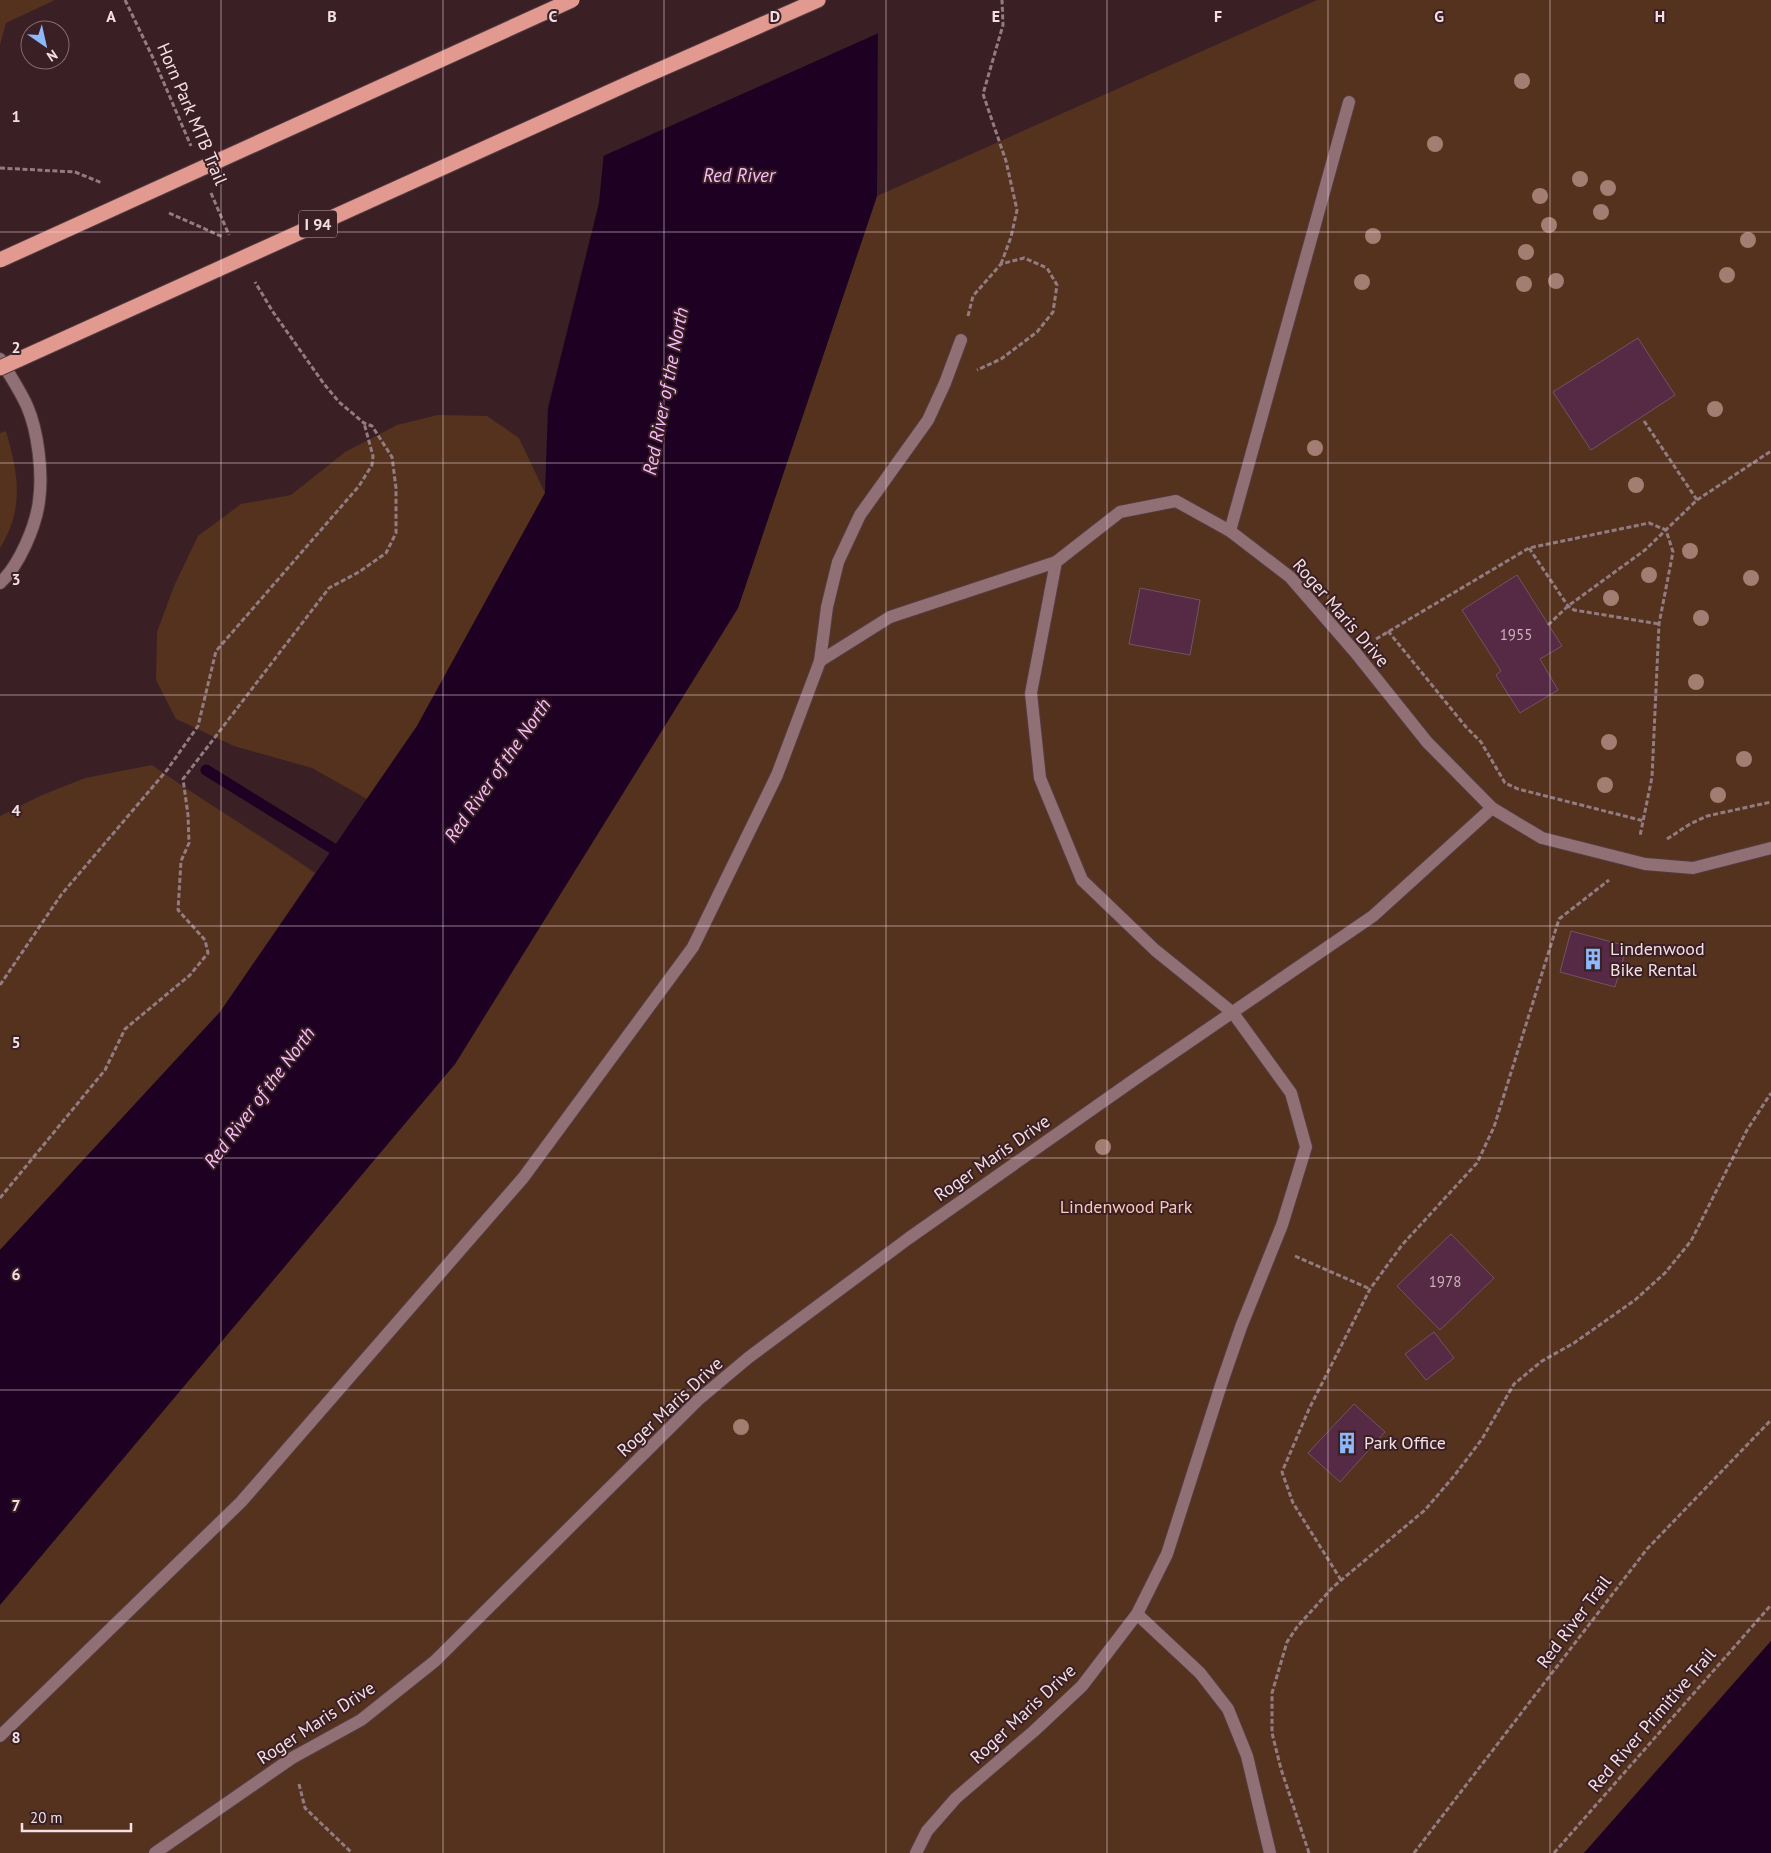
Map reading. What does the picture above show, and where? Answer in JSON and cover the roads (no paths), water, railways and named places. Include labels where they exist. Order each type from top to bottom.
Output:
[{"type":"highway","points":[[0,260],[572,0]]},
{"type":"highway","name":"I 94","points":[[0,368],[818,0]]},
{"type":"street","points":[[1230,531],[1349,102]]},
{"type":"street","points":[[0,1736],[241,1502],[523,1178],[694,947],[777,775],[820,661],[827,607],[838,562],[860,515],[928,420],[945,383],[960,340]]},
{"type":"street","points":[[0,359],[28,407],[40,453],[40,463],[39,501],[28,542],[7,577],[0,583]]},
{"type":"street","name":"Roger Maris Drive","points":[[820,661],[890,617],[1056,562],[1120,512],[1176,501],[1230,531],[1290,577],[1355,652],[1427,742],[1492,808],[1542,838],[1582,850],[1645,864],[1693,868],[1771,848]]},
{"type":"street","points":[[1056,562],[1031,692],[1040,778],[1082,880],[1154,950],[1233,1013]]},
{"type":"street","name":"Roger Maris Drive","points":[[155,1853],[292,1758],[361,1720],[436,1661],[698,1400],[748,1358],[909,1238],[1138,1076],[1373,916],[1492,808]]},
{"type":"street","name":"Roger Maris Drive","points":[[916,1853],[927,1831],[956,1798],[1034,1731],[1082,1686],[1137,1614],[1167,1554],[1241,1327],[1282,1225],[1306,1147],[1291,1093],[1233,1013]]},
{"type":"street","points":[[1137,1614],[1200,1673],[1228,1709],[1247,1756],[1270,1853]]},
{"type":"water","name":"Red River","points":[[619,0],[878,0],[877,196],[738,608],[455,1064],[0,1605],[0,1250],[220,1012],[417,726],[545,493],[548,408],[599,203]]},
{"type":"water","points":[[1771,1641],[1771,1853],[1584,1853]]},
{"type":"waterway","points":[[206,770],[345,856]]},
{"type":"place","name":"Lindenwood Bike Rental","points":[[1593,959]]},
{"type":"place","name":"Park Office","points":[[1347,1443]]},
{"type":"water label","name":"Red River of the North","points":[[665,391]]},
{"type":"water label","name":"Red River of the North","points":[[497,770]]},
{"type":"water label","name":"Red River of the North","points":[[259,1097]]},
{"type":"park label","name":"Lindenwood Park","points":[[1126,1207]]}]
